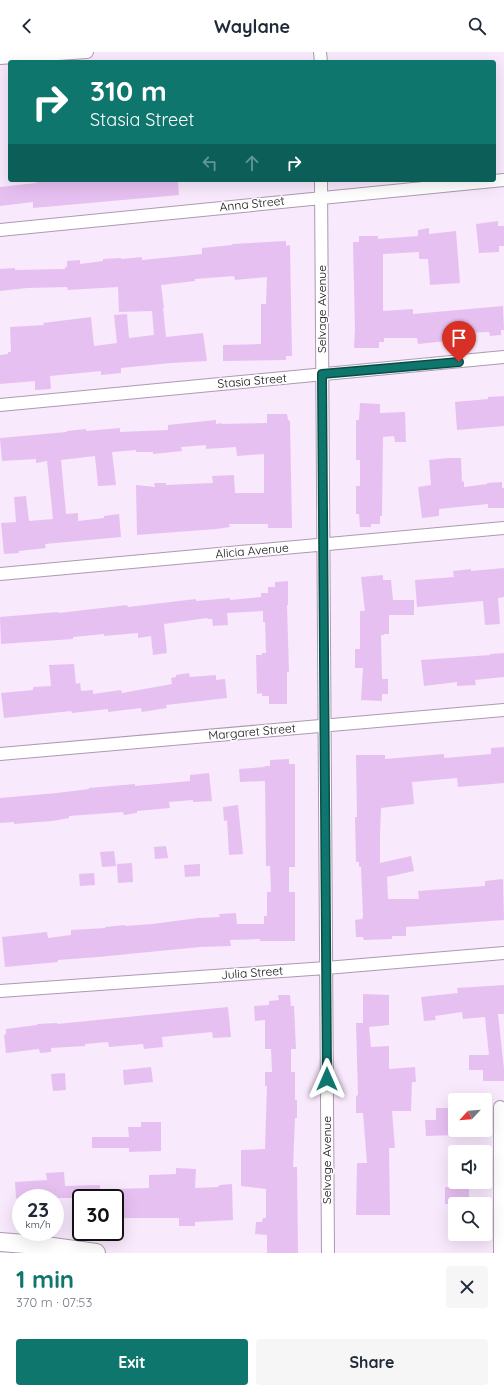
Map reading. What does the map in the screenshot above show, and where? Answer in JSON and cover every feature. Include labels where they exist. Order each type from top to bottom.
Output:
[{"type":"street","points":[[0,58],[87,52]]},
{"type":"street","name":"Selvage Avenue","points":[[321,182],[328,1253]]},
{"type":"street","name":"Anna Street","points":[[0,230],[484,182]]},
{"type":"street","name":"Stasia Street","points":[[0,405],[504,357]]},
{"type":"street","name":"Alicia Avenue","points":[[0,574],[504,528]]},
{"type":"street","name":"Margaret Street","points":[[0,754],[504,710]]},
{"type":"street","name":"Julia Street","points":[[0,992],[326,968],[504,953]]},
{"type":"street","points":[[500,1107],[500,1253]]},
{"type":"street","points":[[0,1242],[38,1245],[96,1253]]},
{"type":"building","points":[[178,182],[179,195],[33,208],[33,202],[0,206],[0,187],[36,183]]},
{"type":"building","points":[[498,221],[498,226],[504,226],[504,246],[499,246],[499,252],[479,253],[476,224]]},
{"type":"building","points":[[429,228],[429,234],[456,231],[460,283],[430,285],[428,259],[419,259],[419,252],[383,254],[383,311],[413,309],[413,314],[503,306],[504,330],[501,330],[501,335],[490,336],[489,332],[465,333],[466,339],[418,344],[417,338],[384,338],[384,342],[379,342],[379,348],[354,348],[353,242],[359,242],[359,236],[378,236],[378,239],[418,236],[418,230]]},
{"type":"building","points":[[286,241],[286,246],[290,245],[292,356],[286,356],[286,360],[223,361],[223,345],[261,344],[261,304],[266,304],[267,277],[235,280],[234,276],[195,279],[195,281],[161,285],[166,337],[203,333],[207,361],[121,368],[121,373],[101,375],[101,371],[50,376],[51,389],[35,390],[35,381],[0,384],[0,355],[11,352],[10,327],[44,325],[43,323],[91,317],[94,346],[117,343],[114,315],[127,314],[129,338],[154,335],[152,311],[119,312],[118,287],[68,290],[67,287],[27,288],[0,291],[0,269],[65,269],[65,267],[67,267],[67,261],[80,260],[80,264],[103,261],[103,259],[142,257],[142,260],[202,254],[202,248],[232,244]]},
{"type":"building","points":[[504,396],[504,426],[457,430],[455,402]]},
{"type":"building","points":[[360,403],[380,404],[380,413],[405,412],[406,442],[395,442],[394,436],[383,437],[382,516],[380,516],[380,524],[371,524],[371,527],[360,527],[359,514],[356,514],[356,486],[360,486],[360,460],[356,460],[356,420],[359,420]]},
{"type":"building","points":[[267,414],[287,414],[288,420],[290,421],[292,528],[268,528],[268,524],[229,524],[230,527],[216,529],[137,535],[136,485],[155,487],[154,483],[166,483],[166,485],[213,483],[212,476],[234,475],[235,493],[264,493],[264,454],[237,456],[236,447],[206,449],[206,445],[181,447],[182,451],[153,454],[153,452],[136,452],[136,450],[112,452],[116,485],[98,486],[95,456],[61,460],[66,514],[78,513],[78,521],[104,518],[104,516],[119,514],[121,537],[45,544],[46,548],[4,554],[1,523],[16,522],[14,497],[26,496],[29,521],[53,519],[47,461],[36,463],[36,459],[2,461],[0,438],[86,429],[86,431],[120,428],[120,432],[168,430],[168,425],[216,420],[216,424],[267,423]]},
{"type":"building","points":[[461,458],[462,482],[464,481],[464,487],[502,482],[502,488],[504,488],[504,508],[488,508],[488,504],[439,509],[439,516],[422,518],[418,487],[431,485],[429,460]]},
{"type":"building","points":[[504,568],[504,597],[498,598],[500,624],[485,625],[483,601],[417,607],[415,580],[454,577],[453,571]]},
{"type":"building","points":[[383,575],[383,580],[391,580],[393,600],[414,600],[414,615],[389,615],[389,634],[381,635],[382,679],[388,679],[388,694],[382,694],[382,701],[361,700],[363,668],[355,668],[355,649],[360,649],[360,611],[365,611],[361,577]]},
{"type":"building","points":[[288,581],[287,605],[289,672],[287,672],[287,704],[269,704],[269,696],[262,696],[262,693],[257,694],[256,655],[266,653],[265,622],[263,622],[263,611],[227,613],[228,625],[213,626],[212,619],[207,618],[164,624],[167,653],[153,655],[151,636],[138,638],[138,633],[104,636],[104,634],[73,637],[73,639],[1,644],[0,617],[59,613],[127,605],[128,607],[196,599],[196,601],[230,598],[230,600],[261,597],[261,593],[268,593],[268,587],[275,587],[275,582]]},
{"type":"building","points":[[504,653],[504,677],[475,680],[476,685],[457,686],[457,682],[424,686],[421,660]]},
{"type":"building","points":[[74,664],[76,684],[80,683],[81,691],[93,690],[93,694],[121,690],[122,693],[172,684],[171,678],[176,677],[176,675],[189,673],[190,677],[216,675],[216,680],[225,679],[227,698],[166,705],[167,708],[142,712],[141,708],[108,712],[108,709],[4,718],[1,693],[33,690],[33,687],[51,686],[49,665]]},
{"type":"building","points":[[504,747],[504,783],[458,787],[457,778],[412,782],[414,804],[381,808],[380,863],[411,856],[414,871],[387,877],[388,899],[419,899],[418,891],[485,886],[485,881],[503,879],[504,920],[406,927],[406,936],[392,936],[392,939],[364,940],[363,937],[356,937],[355,920],[362,919],[363,917],[361,867],[359,867],[359,862],[356,862],[356,755],[385,755],[385,759],[444,754],[444,758],[491,754],[491,748]]},
{"type":"building","points":[[289,759],[289,764],[295,764],[295,867],[289,867],[289,892],[295,892],[295,941],[260,941],[260,939],[230,940],[231,946],[200,947],[58,960],[58,962],[5,967],[2,937],[47,932],[48,938],[71,935],[71,930],[220,917],[219,914],[236,913],[237,924],[264,924],[264,916],[267,916],[267,892],[271,892],[270,866],[266,866],[265,781],[240,782],[239,769],[270,766],[270,760]]},
{"type":"building","points":[[209,773],[212,801],[193,802],[193,800],[169,802],[170,808],[137,811],[137,813],[124,815],[123,812],[69,816],[69,818],[52,821],[14,824],[14,822],[0,823],[0,798],[57,793],[89,788],[190,781],[190,775]]},
{"type":"building","points":[[238,805],[243,854],[229,855],[227,820],[224,821],[223,807]]},
{"type":"building","points":[[166,846],[168,858],[155,859],[154,847]]},
{"type":"building","points":[[114,851],[116,866],[102,867],[100,852]]},
{"type":"building","points":[[132,863],[133,882],[118,883],[117,864]]},
{"type":"building","points":[[200,864],[200,876],[185,877],[184,865]]},
{"type":"building","points":[[94,873],[95,885],[80,886],[79,874]]},
{"type":"building","points":[[504,985],[504,1014],[498,1014],[504,1081],[483,1081],[483,1070],[469,1070],[469,1055],[489,1055],[485,1017],[463,1019],[462,1012],[435,1016],[436,1020],[424,1021],[421,997],[458,993],[457,988]]},
{"type":"building","points":[[363,994],[389,995],[389,1025],[369,1027],[371,1047],[389,1046],[389,1069],[415,1067],[416,1082],[412,1082],[411,1111],[392,1111],[395,1148],[389,1148],[390,1215],[356,1215],[357,1163],[367,1163],[363,1113],[356,1113],[356,1096],[358,1095],[356,1023],[363,1023]]},
{"type":"building","points":[[278,995],[290,995],[291,1006],[294,1006],[296,1049],[291,1049],[291,1072],[295,1072],[295,1100],[297,1100],[293,1167],[297,1167],[298,1253],[267,1253],[267,1235],[255,1234],[256,1222],[262,1222],[263,1218],[266,1218],[266,1189],[241,1186],[241,1150],[265,1149],[267,1086],[265,1086],[265,1072],[272,1072],[271,1049],[265,1049],[265,1020],[255,1021],[254,1006],[269,1005],[269,1001],[279,1000]]},
{"type":"building","points":[[228,1007],[231,1037],[213,1038],[212,1032],[162,1037],[163,1047],[144,1049],[143,1044],[109,1047],[108,1042],[85,1044],[85,1046],[51,1048],[51,1052],[40,1053],[39,1049],[6,1053],[4,1035],[6,1034],[6,1029],[37,1024],[57,1024]]},
{"type":"building","points":[[151,1067],[153,1082],[124,1085],[123,1070]]},
{"type":"building","points":[[65,1073],[66,1090],[53,1091],[51,1074]]},
{"type":"building","points":[[436,1108],[448,1108],[448,1135],[426,1136],[425,1120],[436,1120]]},
{"type":"building","points":[[141,1122],[161,1122],[161,1151],[129,1152],[129,1148],[92,1148],[92,1137],[129,1137],[128,1127],[141,1127]]},
{"type":"building","points":[[176,1168],[196,1169],[195,1188],[218,1187],[220,1185],[232,1184],[233,1220],[195,1222],[195,1226],[179,1226],[179,1218],[124,1218],[124,1189],[115,1189],[149,1188],[149,1175],[176,1174]]},
{"type":"building","points":[[64,1172],[65,1186],[100,1185],[100,1189],[72,1189],[72,1198],[64,1198],[64,1189],[15,1189],[15,1182],[47,1180],[46,1173]]},
{"type":"building","points":[[445,1187],[448,1187],[448,1189],[469,1189],[469,1197],[448,1197],[448,1204],[445,1204]]},
{"type":"route","points":[[327,1079],[322,374],[459,362]]}]
